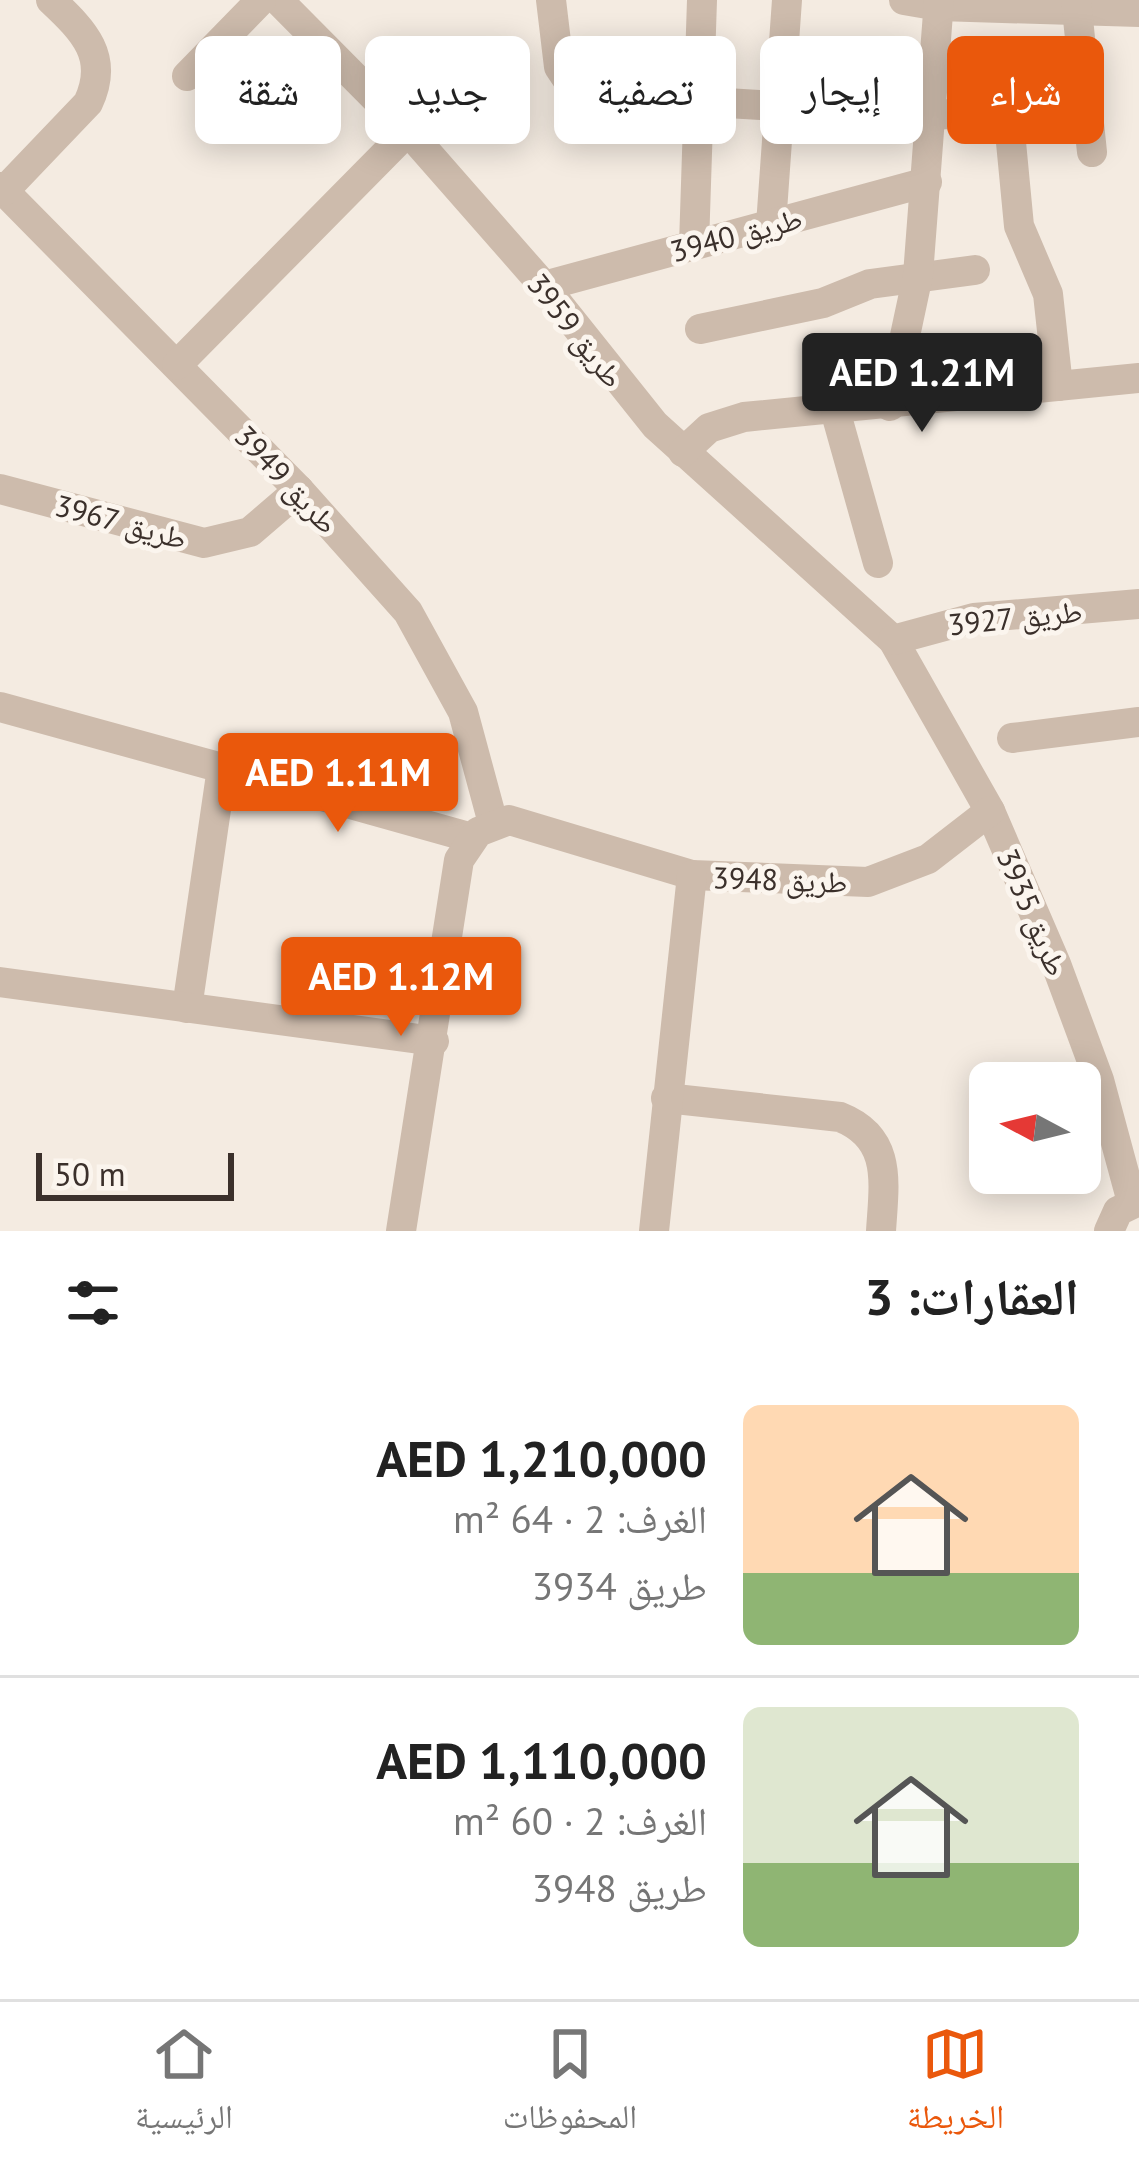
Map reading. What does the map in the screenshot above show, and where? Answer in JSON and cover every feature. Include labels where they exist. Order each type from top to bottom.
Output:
[{"type":"street","points":[[2,189],[88,103],[95,88],[96,55],[89,39],[51,0]]},
{"type":"street","points":[[187,76],[261,0]]},
{"type":"street","name":"طريق 3959","points":[[278,0],[365,88]]},
{"type":"street","points":[[550,0],[555,36]]},
{"type":"street","points":[[700,36],[701,0]]},
{"type":"street","points":[[784,36],[787,0]]},
{"type":"street","points":[[904,0],[1139,13]]},
{"type":"street","points":[[890,406],[918,275],[939,3]]},
{"type":"street","points":[[1076,6],[1079,36]]},
{"type":"street","points":[[923,115],[947,114]]},
{"type":"street","points":[[177,365],[395,144]]},
{"type":"street","name":"طريق 3959","points":[[419,144],[544,286],[615,381],[683,452],[893,640]]},
{"type":"street","points":[[694,245],[697,144]]},
{"type":"street","points":[[771,225],[777,144]]},
{"type":"street","points":[[1011,144],[1019,226],[1048,294],[1058,386]]},
{"type":"street","points":[[1091,144],[1092,152]]},
{"type":"street","name":"طريق 3940","points":[[544,286],[927,182]]},
{"type":"street","name":"طريق 3949","points":[[2,189],[299,490],[408,612],[429,644],[470,730],[475,840],[401,1231]]},
{"type":"street","points":[[700,329],[823,304],[858,287],[975,269]]},
{"type":"street","points":[[683,452],[720,423],[1139,378]]},
{"type":"street","points":[[835,410],[878,563]]},
{"type":"street","name":"طريق 3967","points":[[0,489],[204,543],[250,532],[299,490]]},
{"type":"street","name":"طريق 3927","points":[[893,640],[953,621],[1139,604]]},
{"type":"street","name":"طريق 3935","points":[[893,640],[990,811],[1079,1022],[1136,1201]]},
{"type":"street","name":"طريق 3948","points":[[0,707],[475,840],[508,820],[692,875],[868,882],[928,859],[990,811]]},
{"type":"street","points":[[1012,738],[1139,722]]},
{"type":"street","points":[[187,1008],[222,768]]},
{"type":"street","name":"طريق 3948","points":[[654,1231],[692,875]]},
{"type":"street","points":[[0,982],[434,1041]]},
{"type":"street","points":[[667,1098],[840,1117],[858,1124],[881,1151],[885,1173],[881,1231]]},
{"type":"street","points":[[1109,1231],[1118,1211],[1136,1201]]}]
